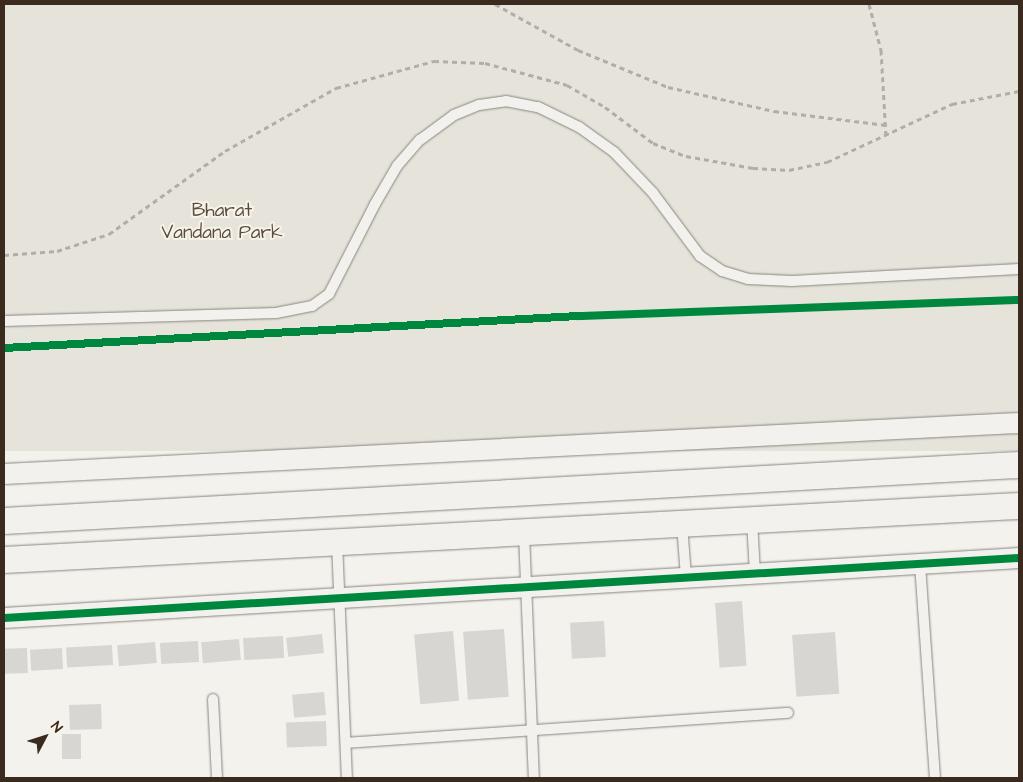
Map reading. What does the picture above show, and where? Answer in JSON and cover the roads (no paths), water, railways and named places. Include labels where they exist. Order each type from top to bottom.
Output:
[{"type":"street","points":[[4,474],[1019,423]]},
{"type":"street","points":[[4,522],[1019,465]]},
{"type":"street","points":[[4,560],[1019,506]]},
{"type":"street","points":[[4,618],[1019,558]]},
{"type":"lane","points":[[4,322],[276,313],[312,306],[329,294],[375,204],[398,166],[420,140],[454,115],[479,105],[506,101],[538,107],[580,127],[614,152],[653,193],[700,256],[722,271],[748,279],[792,281],[1019,270]]},
{"type":"lane","points":[[752,520],[755,573]]},
{"type":"lane","points":[[682,524],[686,577]]},
{"type":"lane","points":[[524,532],[534,778]]},
{"type":"lane","points":[[337,542],[337,597],[347,778]]},
{"type":"lane","points":[[920,564],[935,778]]},
{"type":"lane","points":[[212,699],[217,778]]},
{"type":"lane","points":[[346,743],[788,713]]},
{"type":"park label","name":"Bharat Vandana Park","points":[[222,222]]}]
